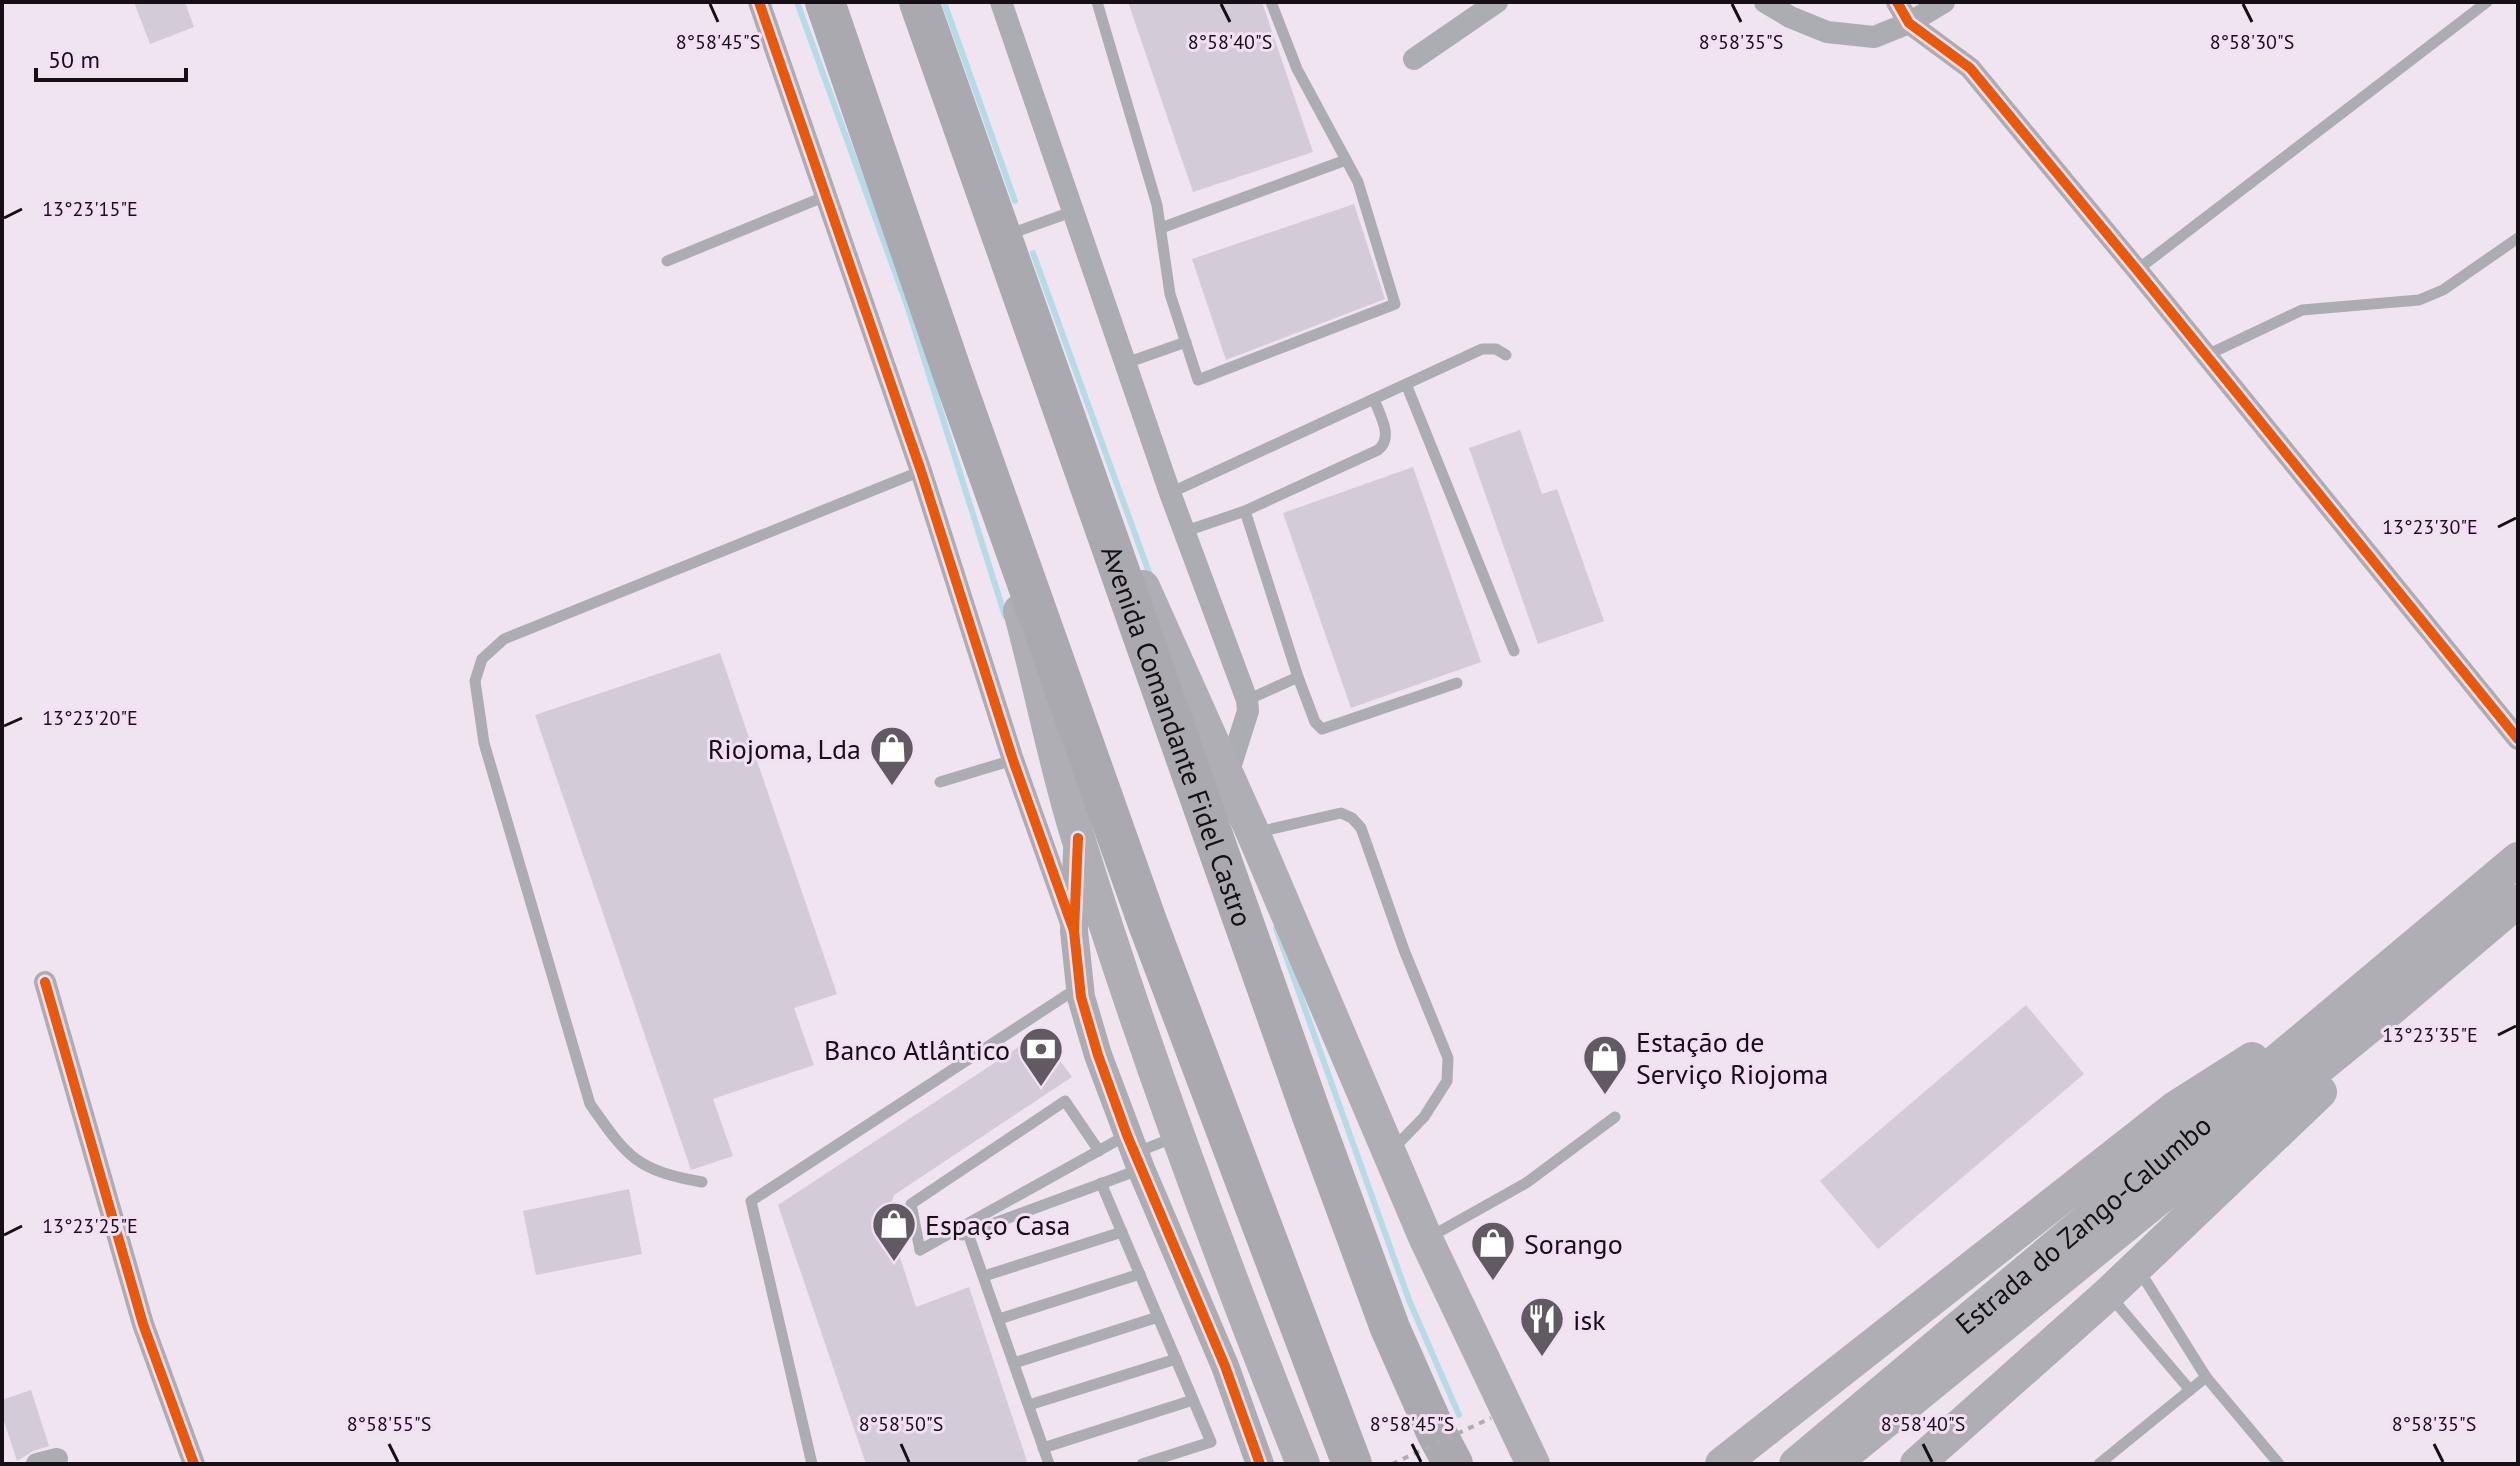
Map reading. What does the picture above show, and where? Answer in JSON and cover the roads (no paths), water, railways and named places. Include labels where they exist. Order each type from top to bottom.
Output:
[{"type":"highway","points":[[825,2],[953,375],[1148,924],[1352,1464]]},
{"type":"highway","name":"Avenida Comandante Fidel Castro","points":[[919,2],[1036,341],[1312,1116],[1390,1328],[1453,1464]]},
{"type":"main road","points":[[1036,341],[1253,833],[1426,1239],[1533,1464]]},
{"type":"main road","points":[[953,375],[1019,609],[1078,838],[1180,1135],[1245,1358],[1303,1464]]},
{"type":"main road","points":[[1917,1464],[2108,1294],[2319,1093],[2382,995],[2518,859]]},
{"type":"main road","points":[[1722,1464],[2175,1108],[2382,995],[2515,908]]},
{"type":"main road","name":"Estrada do Zango-Calumbo","points":[[1796,1464],[2382,995]]},
{"type":"main road","name":"Estrada do Zango-Calumbo","points":[[1833,1464],[2382,995]]},
{"type":"main road","points":[[1482,1360],[1517,1421],[1550,1464]]},
{"type":"street","points":[[759,2],[921,471],[1013,760],[1074,931]]},
{"type":"street","points":[[1001,2],[1170,493],[1247,700],[1248,711],[1227,777]]},
{"type":"street","points":[[1414,59],[1497,2]]},
{"type":"street","points":[[1765,2],[1790,17],[1827,32],[1874,37],[1909,23],[1944,2]]},
{"type":"street","points":[[1897,2],[1909,23],[1970,68],[2518,739]]},
{"type":"street","points":[[1078,838],[1074,931],[1080,986],[1098,1055],[1134,1152],[1245,1358],[1260,1464]]},
{"type":"street","points":[[45,982],[143,1324],[194,1464]]},
{"type":"lane","points":[[1097,2],[1157,205],[1170,294],[1198,380],[1395,304],[1358,182],[1297,69],[1271,2]]},
{"type":"lane","points":[[2137,270],[2487,2]]},
{"type":"lane","points":[[1161,228],[1346,160]]},
{"type":"lane","points":[[667,261],[826,196]]},
{"type":"lane","points":[[1001,237],[1074,211]]},
{"type":"lane","points":[[2207,355],[2302,310],[2419,300],[2443,290],[2518,238]]},
{"type":"lane","points":[[1126,363],[1186,342]]},
{"type":"lane","points":[[1170,493],[1482,349],[1496,349],[1506,355]]},
{"type":"lane","points":[[1406,384],[1514,651]]},
{"type":"lane","points":[[1186,531],[1245,511],[1378,450],[1385,445],[1387,435],[1374,399]]},
{"type":"lane","points":[[702,1182],[664,1175],[646,1167],[618,1145],[590,1104],[484,743],[475,681],[482,659],[504,639],[921,471]]},
{"type":"lane","points":[[1245,511],[1298,677],[1315,722],[1322,729],[1457,683]]},
{"type":"lane","points":[[1247,700],[1298,677]]},
{"type":"lane","points":[[940,782],[1013,760]]},
{"type":"lane","points":[[1253,833],[1341,813],[1352,818],[1361,828],[1404,950],[1448,1058],[1447,1081],[1424,1117],[1389,1153]]},
{"type":"lane","points":[[812,1464],[751,1201],[1080,986]]},
{"type":"lane","points":[[1099,1151],[1065,1101],[911,1204],[920,1250],[967,1229],[1101,1183],[1134,1152]]},
{"type":"lane","points":[[1426,1239],[1526,1183],[1615,1117]]},
{"type":"lane","points":[[967,1229],[1099,1151],[1134,1152],[1180,1135]]},
{"type":"lane","points":[[1101,1183],[1211,1442],[1142,1464]]},
{"type":"lane","points":[[967,1229],[1049,1464]]},
{"type":"lane","points":[[984,1276],[1122,1232]]},
{"type":"lane","points":[[2137,1267],[2206,1377],[2279,1464]]},
{"type":"lane","points":[[999,1319],[1140,1274]]},
{"type":"lane","points":[[2108,1294],[2190,1390]]},
{"type":"lane","points":[[1014,1363],[1158,1317]]},
{"type":"lane","points":[[1029,1405],[1176,1359]]},
{"type":"lane","points":[[2099,1464],[2206,1377]]},
{"type":"lane","points":[[1043,1448],[1193,1400]]},
{"type":"waterway","points":[[797,2],[908,308],[1005,616]]},
{"type":"waterway","points":[[944,2],[1015,201]]},
{"type":"waterway","points":[[1033,253],[1151,578]]},
{"type":"waterway","points":[[1276,928],[1409,1300],[1459,1415]]},
{"type":"place","name":"Riojoma, Lda","points":[[892,787]]},
{"type":"place","name":"Banco Atlântico","points":[[1041,1088]]},
{"type":"place","name":"Estação de Serviço Riojoma","points":[[1605,1096]]},
{"type":"place","name":"Espaço Casa","points":[[894,1263]]},
{"type":"place","name":"Sorango","points":[[1493,1282]]},
{"type":"place","name":"isk","points":[[1542,1358]]}]
